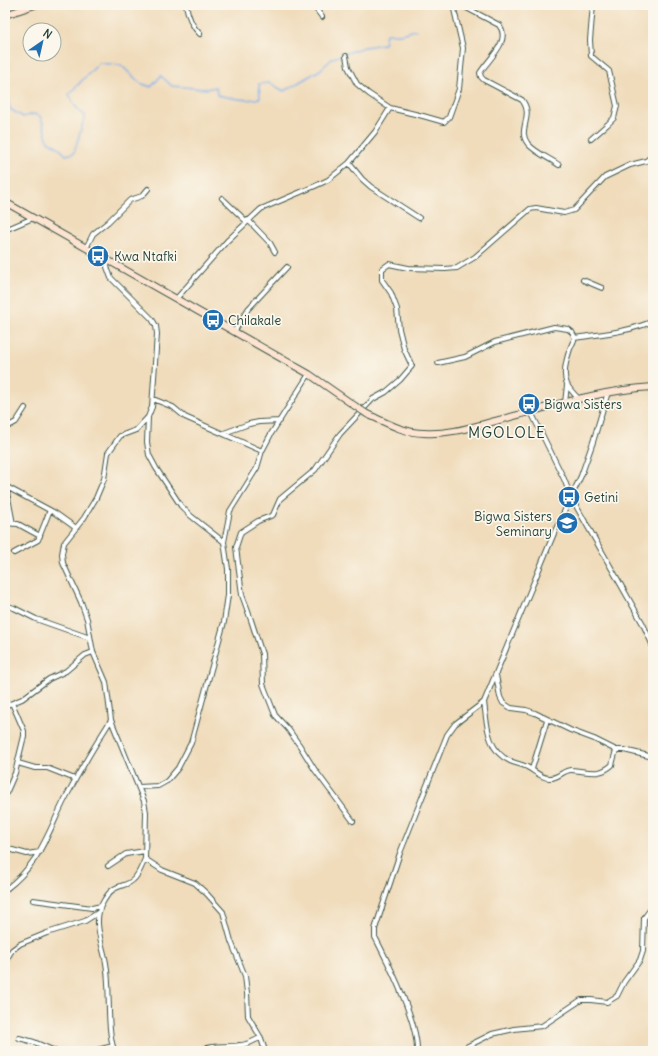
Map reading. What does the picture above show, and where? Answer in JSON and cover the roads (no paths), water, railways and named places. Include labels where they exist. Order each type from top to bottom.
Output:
[{"type":"street","points":[[5,15],[36,5]]},
{"type":"street","points":[[186,5],[191,23],[194,29],[200,34]]},
{"type":"street","points":[[313,5],[322,17]]},
{"type":"street","points":[[346,56],[348,67],[357,84],[369,94],[390,108],[444,122],[450,117],[459,89],[463,48],[453,5]]},
{"type":"street","points":[[461,5],[502,28],[502,42],[480,73],[481,77],[522,100],[526,105],[528,112],[524,127],[528,144],[559,165]]},
{"type":"street","points":[[591,138],[614,118],[617,106],[610,71],[591,56],[590,40],[593,5]]},
{"type":"street","points":[[649,5],[653,8]]},
{"type":"street","points":[[176,299],[248,221],[261,209],[299,194],[328,180],[349,164],[375,132],[390,108]]},
{"type":"street","points":[[353,821],[315,770],[300,746],[274,715],[264,684],[262,654],[242,595],[236,547],[241,532],[258,521],[273,515],[280,499],[315,470],[345,429],[373,399],[386,392],[400,380],[412,366],[400,336],[397,309],[391,293],[382,280],[382,269],[389,264],[408,268],[457,268],[475,257],[530,210],[536,208],[564,213],[574,210],[605,177],[630,165],[646,161],[653,155]]},
{"type":"street","points":[[349,164],[371,187],[419,218]]},
{"type":"street","points":[[86,248],[92,234],[108,222],[130,200],[142,196],[148,189]]},
{"type":"street","points":[[222,198],[270,243],[275,252]]},
{"type":"street","points":[[5,202],[309,374],[367,414],[413,432],[429,434],[466,428],[608,392],[653,387]]},
{"type":"street","points":[[5,230],[33,218]]},
{"type":"street","points":[[108,260],[107,267],[111,278],[152,319],[156,326],[157,334],[153,398],[152,407],[148,417],[147,442],[149,454],[156,468],[181,506],[191,516],[224,542]]},
{"type":"street","points":[[234,332],[248,309],[286,267]]},
{"type":"street","points":[[583,280],[602,288]]},
{"type":"street","points":[[575,338],[598,335],[653,321]]},
{"type":"street","points":[[438,363],[465,357],[495,342],[554,327],[568,329],[572,332],[575,338]]},
{"type":"street","points":[[565,403],[568,352],[575,338]]},
{"type":"street","points":[[139,787],[158,786],[167,781],[183,761],[192,738],[218,645],[228,595],[228,569],[224,542],[230,512],[257,468],[262,451],[309,374]]},
{"type":"street","points":[[567,384],[579,399]]},
{"type":"street","points":[[608,392],[581,476],[555,531],[484,702],[487,731],[495,748],[502,756],[510,761],[532,770],[544,777],[549,778],[569,770],[595,774],[612,765],[616,750]]},
{"type":"street","points":[[153,398],[173,407],[185,417],[262,451]]},
{"type":"street","points":[[5,428],[16,422],[24,408]]},
{"type":"street","points":[[530,412],[564,478],[571,497],[643,624],[652,644],[653,650]]},
{"type":"street","points":[[114,1051],[111,1035],[108,979],[99,932],[99,912],[101,906],[112,890],[134,880],[145,859],[146,809],[139,787],[111,720],[106,682],[93,652],[87,619],[62,558],[64,543],[84,518],[96,498],[104,479],[108,453],[120,436],[136,430],[148,417]]},
{"type":"street","points":[[224,433],[254,423],[280,421]]},
{"type":"street","points":[[6,487],[23,494],[76,528]]},
{"type":"street","points":[[6,487],[13,524]]},
{"type":"street","points":[[14,553],[38,540],[50,510]]},
{"type":"street","points":[[5,523],[8,522],[18,524],[40,536]]},
{"type":"street","points":[[5,605],[36,619],[90,638]]},
{"type":"street","points":[[5,706],[22,699],[49,679],[66,671],[85,655],[93,652]]},
{"type":"street","points":[[495,674],[500,697],[503,703],[510,708],[526,710],[616,750],[653,756]]},
{"type":"street","points":[[418,1051],[413,1026],[403,998],[375,937],[375,929],[400,853],[447,735],[456,724],[484,702]]},
{"type":"street","points":[[5,796],[15,773],[25,734],[12,703]]},
{"type":"street","points":[[5,890],[25,873],[40,852],[75,779],[111,720]]},
{"type":"street","points":[[532,770],[547,720]]},
{"type":"street","points":[[18,763],[35,768],[47,768],[75,779]]},
{"type":"street","points":[[5,848],[26,854],[40,852]]},
{"type":"street","points":[[108,866],[126,854],[145,851]]},
{"type":"street","points":[[145,859],[162,870],[193,882],[207,894],[223,912],[231,941],[244,976],[247,993],[248,1016],[261,1038],[265,1051]]},
{"type":"street","points":[[34,900],[92,908],[101,906]]},
{"type":"street","points":[[461,1051],[492,1034],[520,1028],[542,1026],[581,1000],[607,1002],[617,996],[624,982],[640,960],[643,951],[644,918],[653,906]]},
{"type":"street","points":[[5,962],[12,950],[20,944],[47,932],[84,921],[99,912]]},
{"type":"street","points":[[19,1038],[34,1042],[55,1051]]},
{"type":"street","points":[[199,1051],[212,1046],[247,1044],[261,1038]]},
{"type":"street","points":[[238,1051],[239,1045]]},
{"type":"street","points":[[93,1051],[113,1046]]},
{"type":"waterway","points":[[5,99],[8,101],[10,109],[23,117],[34,114],[41,117],[48,141],[58,147],[66,155],[74,153],[85,116],[75,106],[69,94],[99,63],[121,65],[140,83],[151,87],[161,76],[172,86],[206,89],[216,87],[217,95],[249,100],[260,98],[259,84],[269,83],[284,91],[320,70],[333,58],[364,47],[384,44],[386,34],[400,34],[416,30]]},
{"type":"place","name":"Kwa Ntafki","points":[[98,256]]},
{"type":"place","name":"Chilakale","points":[[213,320]]},
{"type":"place","name":"Bigwa Sisters","points":[[529,404]]},
{"type":"place","name":"Getini","points":[[569,497]]},
{"type":"place","name":"Bigwa Sisters Seminary","points":[[567,523]]},
{"type":"district","name":"MGOLOLE","points":[[507,433]]}]
